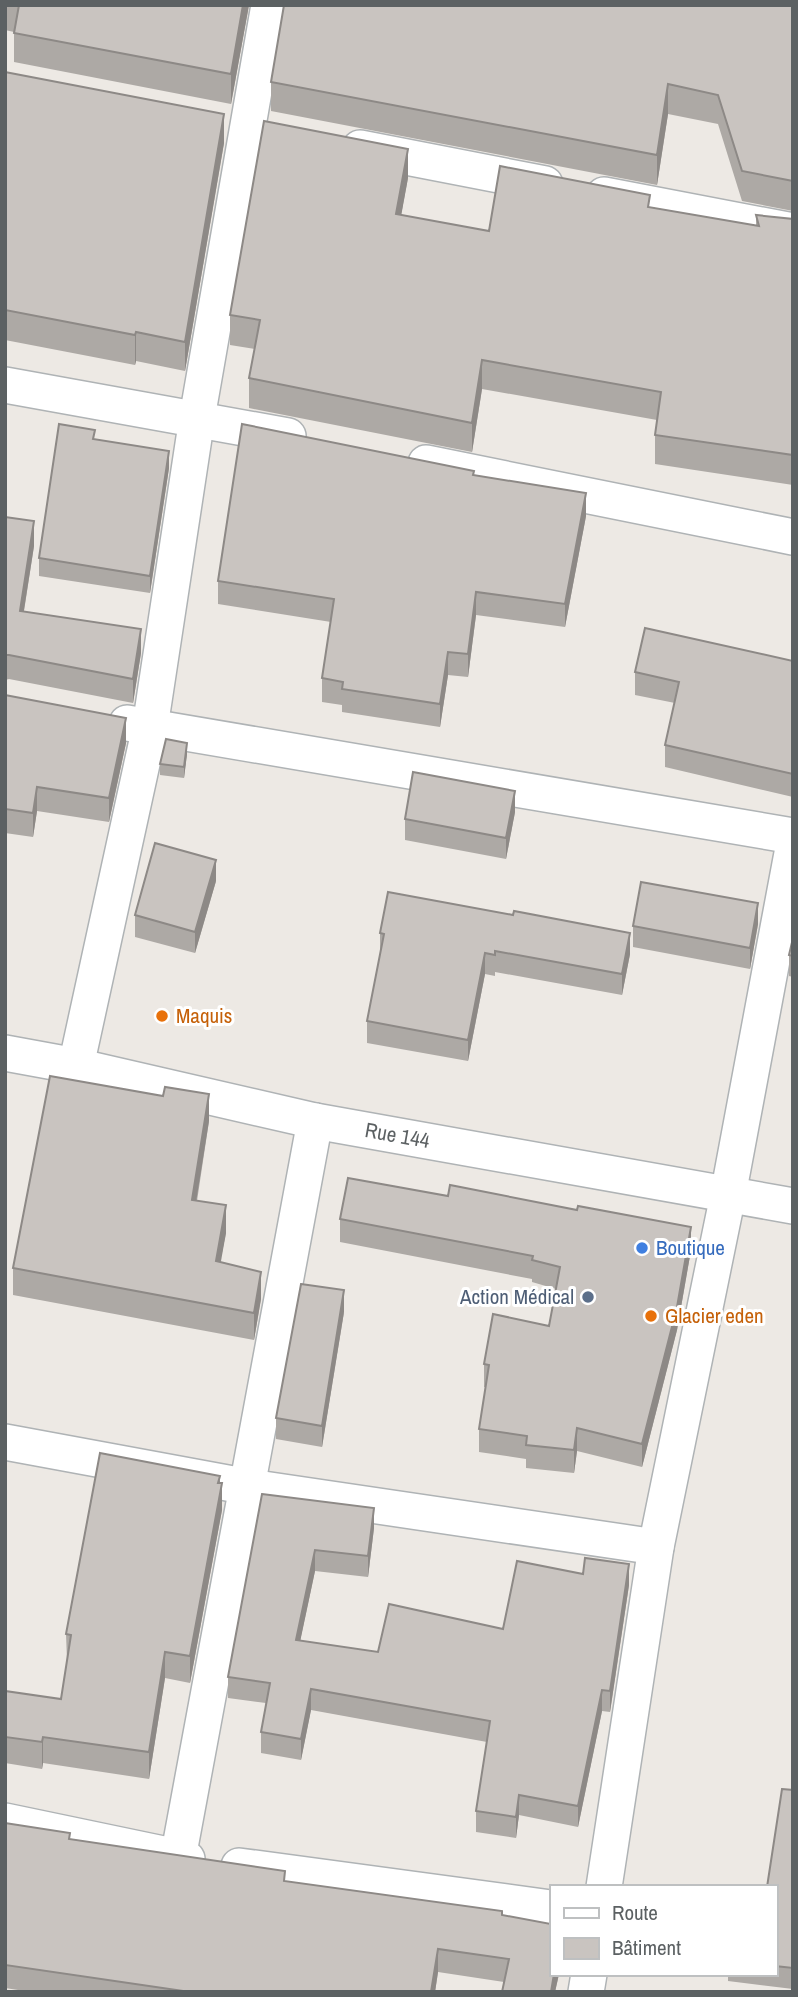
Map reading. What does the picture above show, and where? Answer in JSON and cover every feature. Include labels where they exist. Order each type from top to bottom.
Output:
[{"type":"street","points":[[76,1066],[150,727],[197,418],[269,5]]},
{"type":"street","points":[[330,142],[793,231]]},
{"type":"street","points":[[5,385],[319,442]]},
{"type":"street","points":[[400,458],[793,537]]},
{"type":"street","points":[[97,717],[793,836]]},
{"type":"street","points":[[604,1885],[656,1547],[728,1195],[793,848]]},
{"type":"street","name":"Rue 144","points":[[5,1053],[76,1066],[315,1121],[793,1206]]},
{"type":"street","points":[[178,1858],[249,1488],[315,1121]]},
{"type":"street","points":[[5,1442],[249,1488],[656,1547]]},
{"type":"street","points":[[5,1821],[178,1858],[550,1908]]},
{"type":"building","points":[[19,5],[243,5],[231,74],[14,33]]},
{"type":"building","points":[[284,5],[793,5],[793,181],[742,171],[718,95],[668,84],[657,155],[271,82]]},
{"type":"building","points":[[5,72],[224,114],[185,342],[5,310]]},
{"type":"building","points":[[264,121],[408,149],[396,214],[489,231],[500,166],[650,195],[648,207],[759,226],[756,215],[793,219],[793,455],[655,435],[661,392],[482,360],[472,423],[249,378],[260,320],[230,315]]},
{"type":"building","points":[[59,424],[95,430],[93,439],[169,451],[150,576],[39,558]]},
{"type":"building","points":[[242,424],[474,471],[473,475],[586,493],[565,604],[476,592],[468,654],[448,652],[440,704],[342,689],[343,682],[322,678],[334,599],[218,581]]},
{"type":"building","points":[[5,517],[34,521],[20,611],[141,629],[133,679],[5,655]]},
{"type":"building","points":[[645,628],[793,661],[793,774],[665,745],[679,682],[635,672]]},
{"type":"building","points":[[5,695],[126,718],[109,798],[37,787],[33,813],[5,809]]},
{"type":"building","points":[[166,739],[187,743],[184,767],[160,764]]},
{"type":"building","points":[[413,772],[515,791],[506,838],[405,819]]},
{"type":"building","points":[[155,843],[216,860],[195,932],[135,915]]},
{"type":"building","points":[[641,882],[758,903],[750,948],[633,926]]},
{"type":"building","points":[[388,892],[513,915],[514,911],[630,933],[622,974],[495,951],[495,955],[485,953],[468,1040],[367,1021],[384,934],[380,933]]},
{"type":"building","points":[[793,938],[793,956],[789,955]]},
{"type":"building","points":[[50,1076],[163,1096],[165,1087],[209,1094],[192,1200],[226,1205],[216,1261],[261,1272],[254,1313],[13,1268]]},
{"type":"building","points":[[348,1178],[448,1196],[450,1185],[577,1210],[578,1206],[691,1227],[677,1307],[642,1444],[577,1428],[574,1450],[526,1445],[527,1436],[479,1429],[489,1365],[484,1364],[493,1314],[549,1326],[560,1267],[532,1260],[533,1256],[340,1219]]},
{"type":"building","points":[[301,1284],[344,1290],[322,1426],[276,1418]]},
{"type":"building","points":[[100,1453],[220,1476],[218,1483],[222,1483],[190,1656],[165,1652],[149,1752],[43,1737],[42,1742],[5,1737],[5,1691],[61,1699],[71,1635],[66,1634]]},
{"type":"building","points":[[262,1494],[374,1508],[368,1556],[315,1550],[296,1640],[378,1652],[389,1604],[503,1629],[517,1561],[583,1574],[585,1558],[629,1564],[610,1691],[602,1690],[578,1806],[519,1795],[516,1817],[476,1811],[490,1721],[311,1689],[301,1739],[261,1732],[270,1683],[228,1677]]},
{"type":"building","points":[[782,1789],[793,1790],[793,1968],[777,1966],[777,1885],[767,1885]]},
{"type":"building","points":[[5,1823],[70,1833],[69,1839],[285,1871],[284,1881],[502,1911],[502,1915],[550,1924],[550,1976],[554,1976],[551,1992],[502,1992],[509,1959],[438,1949],[431,1992],[190,1992],[5,1965]]},
{"type":"place","name":"Maquis","points":[[162,1016]]},
{"type":"place","name":"Boutique","points":[[642,1248]]},
{"type":"place","name":"Action Médical","points":[[588,1297]]},
{"type":"place","name":"Glacier eden","points":[[651,1316]]}]
